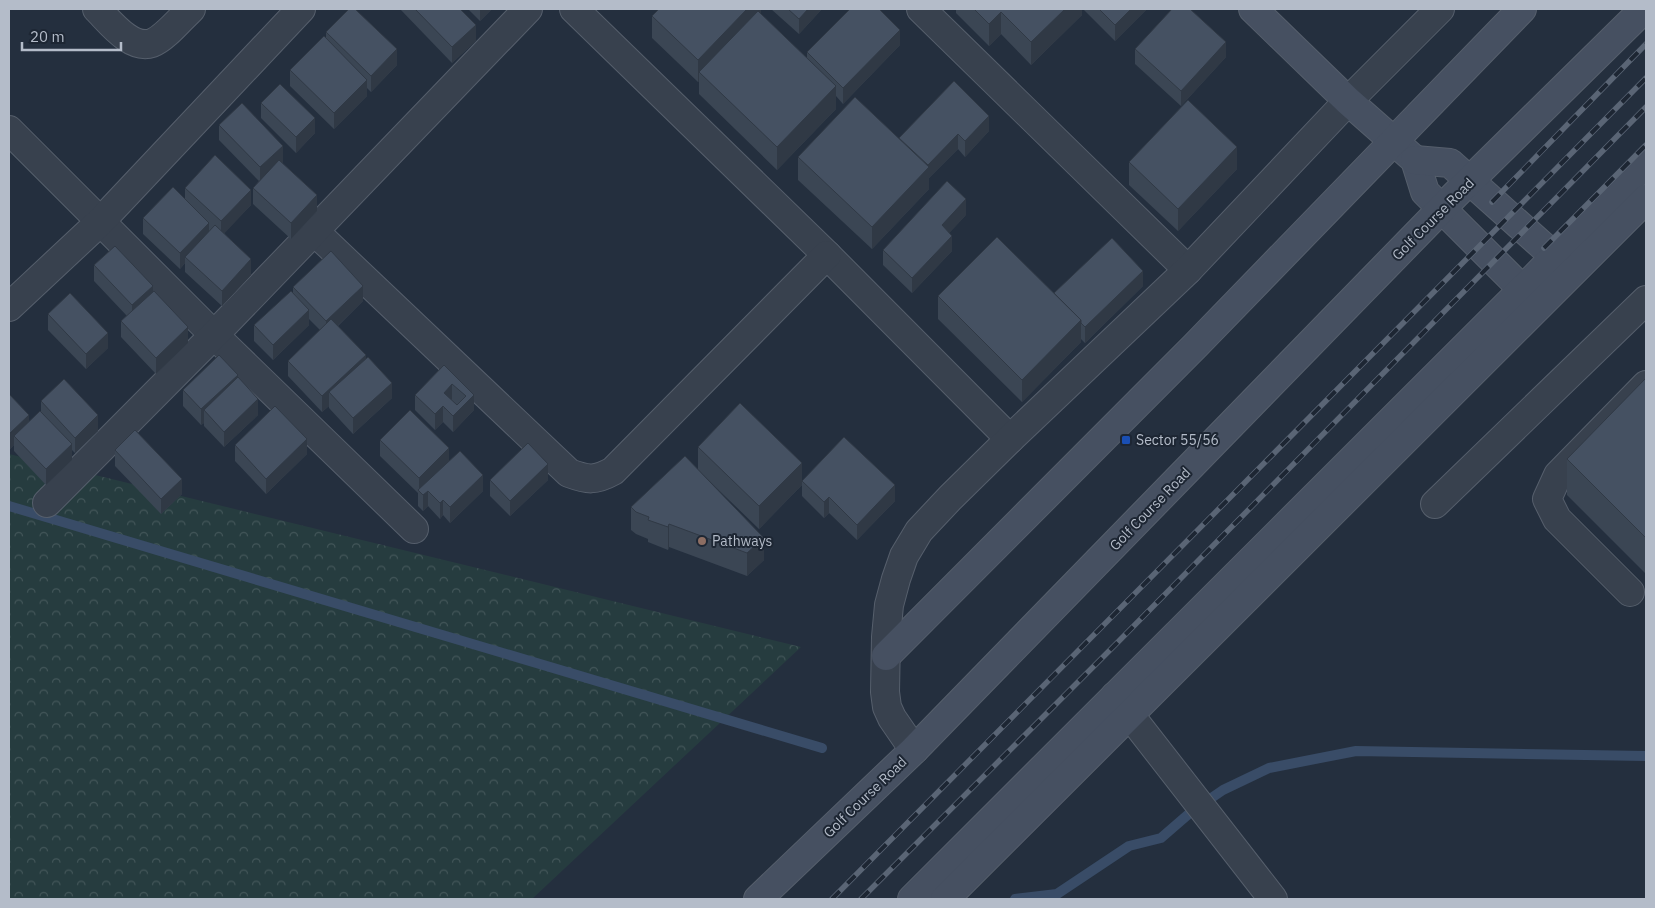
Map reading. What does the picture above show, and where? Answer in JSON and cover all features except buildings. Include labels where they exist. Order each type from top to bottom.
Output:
[{"type":"street","points":[[98,9],[122,34],[135,42],[151,43],[164,36],[191,9]]},
{"type":"street","points":[[9,307],[100,222],[302,9]]},
{"type":"street","points":[[47,503],[214,335],[528,9]]},
{"type":"street","points":[[574,9],[827,255],[1010,439]]},
{"type":"street","points":[[921,9],[1188,270]]},
{"type":"street","points":[[1253,9],[1348,101],[1415,160],[1425,192],[1522,289]]},
{"type":"street","points":[[914,750],[892,718],[887,707],[886,656],[889,605],[904,556],[919,531],[1010,439],[1188,270],[1348,101],[1440,9]]},
{"type":"street","points":[[886,656],[1195,346],[1522,9]]},
{"type":"street","name":"Golf Course Road","points":[[758,899],[914,750],[1441,209],[1644,9]]},
{"type":"street","points":[[9,130],[214,335],[414,529]]},
{"type":"street","points":[[1415,160],[1450,163],[1554,257]]},
{"type":"street","points":[[945,899],[1122,705],[1522,289],[1646,163]]},
{"type":"street","points":[[912,899],[1122,705],[1646,199]]},
{"type":"street","points":[[314,231],[569,473],[585,479],[601,478],[613,471],[827,255]]},
{"type":"street","points":[[1435,504],[1646,300]]},
{"type":"street","points":[[1630,592],[1557,519],[1547,499],[1558,475],[1646,387]]},
{"type":"street","points":[[1122,705],[1272,899]]},
{"type":"green space","points":[[9,454],[801,647],[532,899],[9,899]]},
{"type":"waterway","points":[[9,506],[822,748]]},
{"type":"waterway","points":[[1015,899],[1057,894],[1129,846],[1161,838],[1191,812],[1223,790],[1269,768],[1356,751],[1646,756]]},
{"type":"railway","points":[[1492,202],[1646,44]]},
{"type":"railway","points":[[832,899],[1646,78]]},
{"type":"railway","points":[[861,899],[1115,645],[1646,107]]},
{"type":"railway","points":[[1544,248],[1646,145]]},
{"type":"place","name":"Sector 55/56","points":[[1126,440]]},
{"type":"place","name":"Pathways","points":[[702,541]]}]
